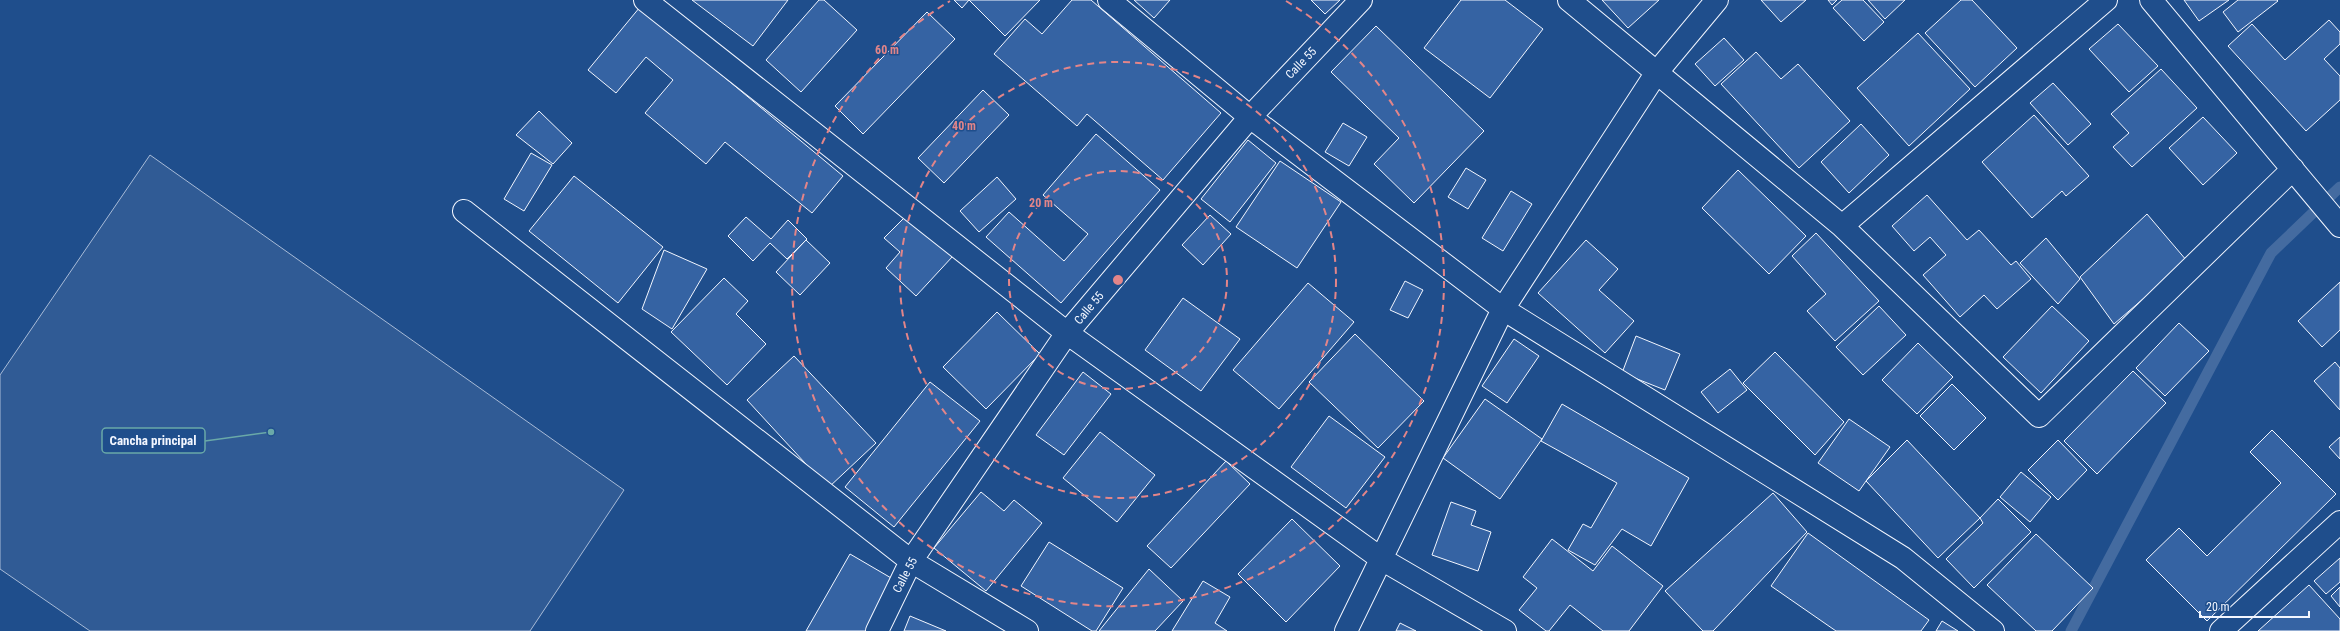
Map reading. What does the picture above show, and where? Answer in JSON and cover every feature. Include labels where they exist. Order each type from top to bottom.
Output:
[{"type":"street","points":[[645,0],[1067,333],[1383,560],[1505,631]]},
{"type":"street","points":[[1109,0],[1250,117],[1503,309],[1903,558],[1993,631]]},
{"type":"street","name":"Calle 55","points":[[877,631],[911,561],[1067,333],[1250,117],[1361,0]]},
{"type":"street","points":[[1569,0],[1842,226],[2039,416],[2293,169]]},
{"type":"street","points":[[1346,631],[1383,560],[1503,309],[1657,72],[1717,0]]},
{"type":"street","points":[[1842,226],[2106,0]]},
{"type":"street","points":[[2151,0],[2336,221]]},
{"type":"street","points":[[464,211],[911,561],[1027,631]]},
{"type":"street","points":[[2221,631],[2340,522]]},
{"type":"shaded area","points":[[150,155],[624,490],[530,631],[90,631],[0,569],[0,375]]},
{"type":"building","points":[[692,0],[788,0],[753,46]]},
{"type":"building","points":[[819,0],[824,0],[857,30],[801,92],[766,60]]},
{"type":"building","points":[[954,0],[969,0],[962,8]]},
{"type":"building","points":[[969,0],[1040,0],[1005,36]]},
{"type":"building","points":[[1072,0],[1091,0],[1221,113],[1163,180],[1087,114],[1077,126],[994,54],[1025,19],[1042,34]]},
{"type":"building","points":[[1134,0],[1170,0],[1154,18]]},
{"type":"building","points":[[1311,0],[1340,0],[1325,14]]},
{"type":"building","points":[[1461,0],[1505,0],[1543,29],[1490,98],[1424,48]]},
{"type":"building","points":[[1602,0],[1659,0],[1628,28]]},
{"type":"building","points":[[1761,0],[1806,0],[1781,22]]},
{"type":"building","points":[[1828,0],[1837,0],[1832,5]]},
{"type":"building","points":[[1842,0],[1863,0],[1884,22],[1864,41],[1833,8]]},
{"type":"building","points":[[1868,0],[1905,0],[1885,19]]},
{"type":"building","points":[[1961,0],[1972,0],[2017,48],[1975,87],[1925,33]]},
{"type":"building","points":[[2184,0],[2229,0],[2199,21]]},
{"type":"building","points":[[2238,0],[2278,1],[2238,32],[2223,12]]},
{"type":"building","points":[[640,7],[843,176],[812,213],[725,142],[706,164],[645,113],[673,80],[646,57],[616,93],[588,70]]},
{"type":"building","points":[[927,12],[955,39],[863,134],[835,106]]},
{"type":"building","points":[[2329,20],[2340,32],[2340,44],[2324,59],[2340,76],[2340,100],[2306,131],[2228,46],[2252,24],[2285,60]]},
{"type":"building","points":[[2118,24],[2158,66],[2129,92],[2089,49]]},
{"type":"building","points":[[1376,26],[1484,131],[1414,203],[1374,164],[1399,138],[1331,72]]},
{"type":"building","points":[[1918,33],[1970,89],[1909,146],[1857,88]]},
{"type":"building","points":[[1724,38],[1744,60],[1715,86],[1695,64]]},
{"type":"building","points":[[1756,52],[1781,79],[1798,64],[1850,121],[1799,168],[1721,84]]},
{"type":"building","points":[[2161,69],[2197,108],[2132,167],[2113,147],[2129,133],[2111,114]]},
{"type":"building","points":[[2053,83],[2091,124],[2068,145],[2030,103]]},
{"type":"building","points":[[983,90],[1009,115],[944,183],[918,158]]},
{"type":"building","points":[[539,111],[572,143],[553,164],[516,135]]},
{"type":"building","points":[[2034,115],[2089,176],[2066,196],[2062,191],[2032,218],[1982,162]]},
{"type":"building","points":[[2203,117],[2237,153],[2203,185],[2169,148]]},
{"type":"building","points":[[1343,123],[1367,137],[1349,166],[1325,152]]},
{"type":"building","points":[[1861,124],[1889,155],[1849,193],[1821,162]]},
{"type":"building","points":[[1096,134],[1160,190],[1061,303],[986,237],[1009,212],[1064,261],[1088,234],[1043,195]]},
{"type":"building","points":[[1248,140],[1276,163],[1230,222],[1201,199]]},
{"type":"building","points":[[531,153],[552,165],[524,211],[504,199]]},
{"type":"building","points":[[1280,161],[1341,202],[1297,268],[1236,227]]},
{"type":"building","points":[[1466,168],[1486,180],[1468,209],[1448,197]]},
{"type":"building","points":[[1738,170],[1806,236],[1769,274],[1702,208]]},
{"type":"building","points":[[574,176],[663,247],[618,303],[529,231]]},
{"type":"building","points":[[997,177],[1016,199],[979,232],[960,211]]},
{"type":"building","points":[[1511,191],[1532,204],[1503,251],[1482,238]]},
{"type":"building","points":[[1927,195],[1967,240],[1979,230],[2011,265],[2016,261],[2031,279],[1997,309],[1984,295],[1960,317],[1923,275],[1946,255],[1930,237],[1914,251],[1892,226]]},
{"type":"building","points":[[908,214],[953,256],[916,296],[886,268],[900,252],[884,238]]},
{"type":"building","points":[[2147,214],[2187,261],[2114,324],[2080,277]]},
{"type":"building","points":[[1210,215],[1231,234],[1203,265],[1182,245]]},
{"type":"building","points":[[746,217],[771,239],[788,220],[807,239],[787,259],[770,243],[753,261],[728,236]]},
{"type":"building","points":[[1816,233],[1879,301],[1835,341],[1807,311],[1826,294],[1792,256]]},
{"type":"building","points":[[2046,238],[2080,279],[2058,304],[2020,263]]},
{"type":"building","points":[[806,240],[830,263],[800,295],[776,272]]},
{"type":"building","points":[[1586,240],[1618,269],[1599,290],[1634,321],[1605,353],[1538,293]]},
{"type":"building","points":[[664,250],[707,269],[672,329],[642,309]]},
{"type":"building","points":[[724,278],[748,301],[736,314],[766,344],[727,385],[671,332]]},
{"type":"building","points":[[1405,281],[1423,290],[1408,318],[1390,310]]},
{"type":"building","points":[[2340,282],[2340,330],[2322,347],[2298,321]]},
{"type":"building","points":[[1308,283],[1354,322],[1279,409],[1233,370]]},
{"type":"building","points":[[1183,298],[1240,339],[1201,391],[1145,350]]},
{"type":"building","points":[[1879,306],[1906,335],[1863,375],[1836,347]]},
{"type":"building","points":[[2052,306],[2089,341],[2041,393],[2003,357]]},
{"type":"building","points":[[997,312],[1040,354],[986,409],[943,367]]},
{"type":"building","points":[[2179,323],[2209,351],[2165,396],[2136,368]]},
{"type":"building","points":[[1355,334],[1424,401],[1378,448],[1309,382]]},
{"type":"building","points":[[1636,336],[1680,354],[1665,390],[1622,373]]},
{"type":"building","points":[[1514,339],[1539,356],[1507,403],[1482,386]]},
{"type":"building","points":[[1918,343],[1953,377],[1917,414],[1882,380]]},
{"type":"building","points":[[1775,352],[1844,422],[1815,455],[1743,383]]},
{"type":"building","points":[[794,356],[876,443],[828,488],[747,400]]},
{"type":"building","points":[[2335,362],[2340,368],[2340,410],[2314,381]]},
{"type":"building","points":[[1730,369],[1747,390],[1718,413],[1701,392]]},
{"type":"building","points":[[2133,371],[2166,403],[2097,474],[2064,441]]},
{"type":"building","points":[[1083,372],[1111,394],[1064,455],[1036,435]]},
{"type":"building","points":[[930,382],[980,421],[894,527],[845,487]]},
{"type":"building","points":[[1952,384],[1986,418],[1954,450],[1920,416]]},
{"type":"building","points":[[1485,399],[1542,439],[1500,499],[1443,458]]},
{"type":"building","points":[[1562,404],[1689,478],[1651,546],[1622,529],[1595,565],[1568,550],[1583,524],[1591,528],[1617,483],[1541,441]]},
{"type":"building","points":[[1329,416],[1385,457],[1346,508],[1291,467]]},
{"type":"building","points":[[1849,419],[1890,447],[1859,491],[1818,463]]},
{"type":"building","points":[[2272,430],[2336,494],[2207,621],[2146,560],[2179,528],[2207,556],[2281,483],[2250,452]]},
{"type":"building","points":[[1100,432],[1155,475],[1117,522],[1063,478]]},
{"type":"building","points":[[2340,437],[2340,459],[2329,447]]},
{"type":"building","points":[[1907,440],[1980,518],[1938,558],[1866,481]]},
{"type":"building","points":[[2058,440],[2087,470],[2058,500],[2028,470]]},
{"type":"building","points":[[1226,461],[1250,484],[1171,568],[1147,546]]},
{"type":"building","points":[[2021,472],[2051,497],[2030,522],[2000,497]]},
{"type":"building","points":[[981,492],[1004,511],[1014,500],[1042,523],[986,591],[934,548]]},
{"type":"building","points":[[1773,493],[1807,532],[1713,631],[1703,631],[1665,591]]},
{"type":"building","points":[[1998,499],[2031,532],[1974,588],[1946,559],[1983,523],[1980,518]]},
{"type":"building","points":[[1451,502],[1476,511],[1471,525],[1491,532],[1478,571],[1432,555]]},
{"type":"building","points":[[1292,519],[1340,566],[1286,622],[1238,574]]},
{"type":"building","points":[[1808,533],[1929,620],[1921,631],[1836,631],[1771,586]]},
{"type":"building","points":[[2036,534],[2093,588],[2052,631],[2036,631],[1987,585]]},
{"type":"building","points":[[1552,539],[1593,571],[1612,546],[1663,586],[1629,631],[1603,631],[1570,605],[1549,631],[1546,631],[1519,610],[1537,588],[1523,577]]},
{"type":"building","points":[[1049,542],[1123,588],[1096,631],[1092,631],[1021,586]]},
{"type":"building","points":[[850,554],[898,582],[871,631],[806,631]]},
{"type":"building","points":[[2340,558],[2340,582],[2326,594],[2314,581]]},
{"type":"building","points":[[1149,569],[1183,601],[1155,631],[1099,631]]},
{"type":"building","points":[[1203,581],[1230,597],[1215,623],[1227,631],[1172,631]]},
{"type":"building","points":[[2309,585],[2340,619],[2340,631],[2258,631]]},
{"type":"building","points":[[2340,587],[2340,607],[2331,596]]},
{"type":"building","points":[[910,616],[946,631],[904,631]]},
{"type":"building","points":[[1942,621],[1958,631],[1936,631]]},
{"type":"building","points":[[1400,623],[1416,631],[1396,631]]},
{"type":"waterway","points":[[2071,631],[2271,253],[2340,187]]},
{"type":"place","name":"Cancha principal","points":[[271,432]]}]
